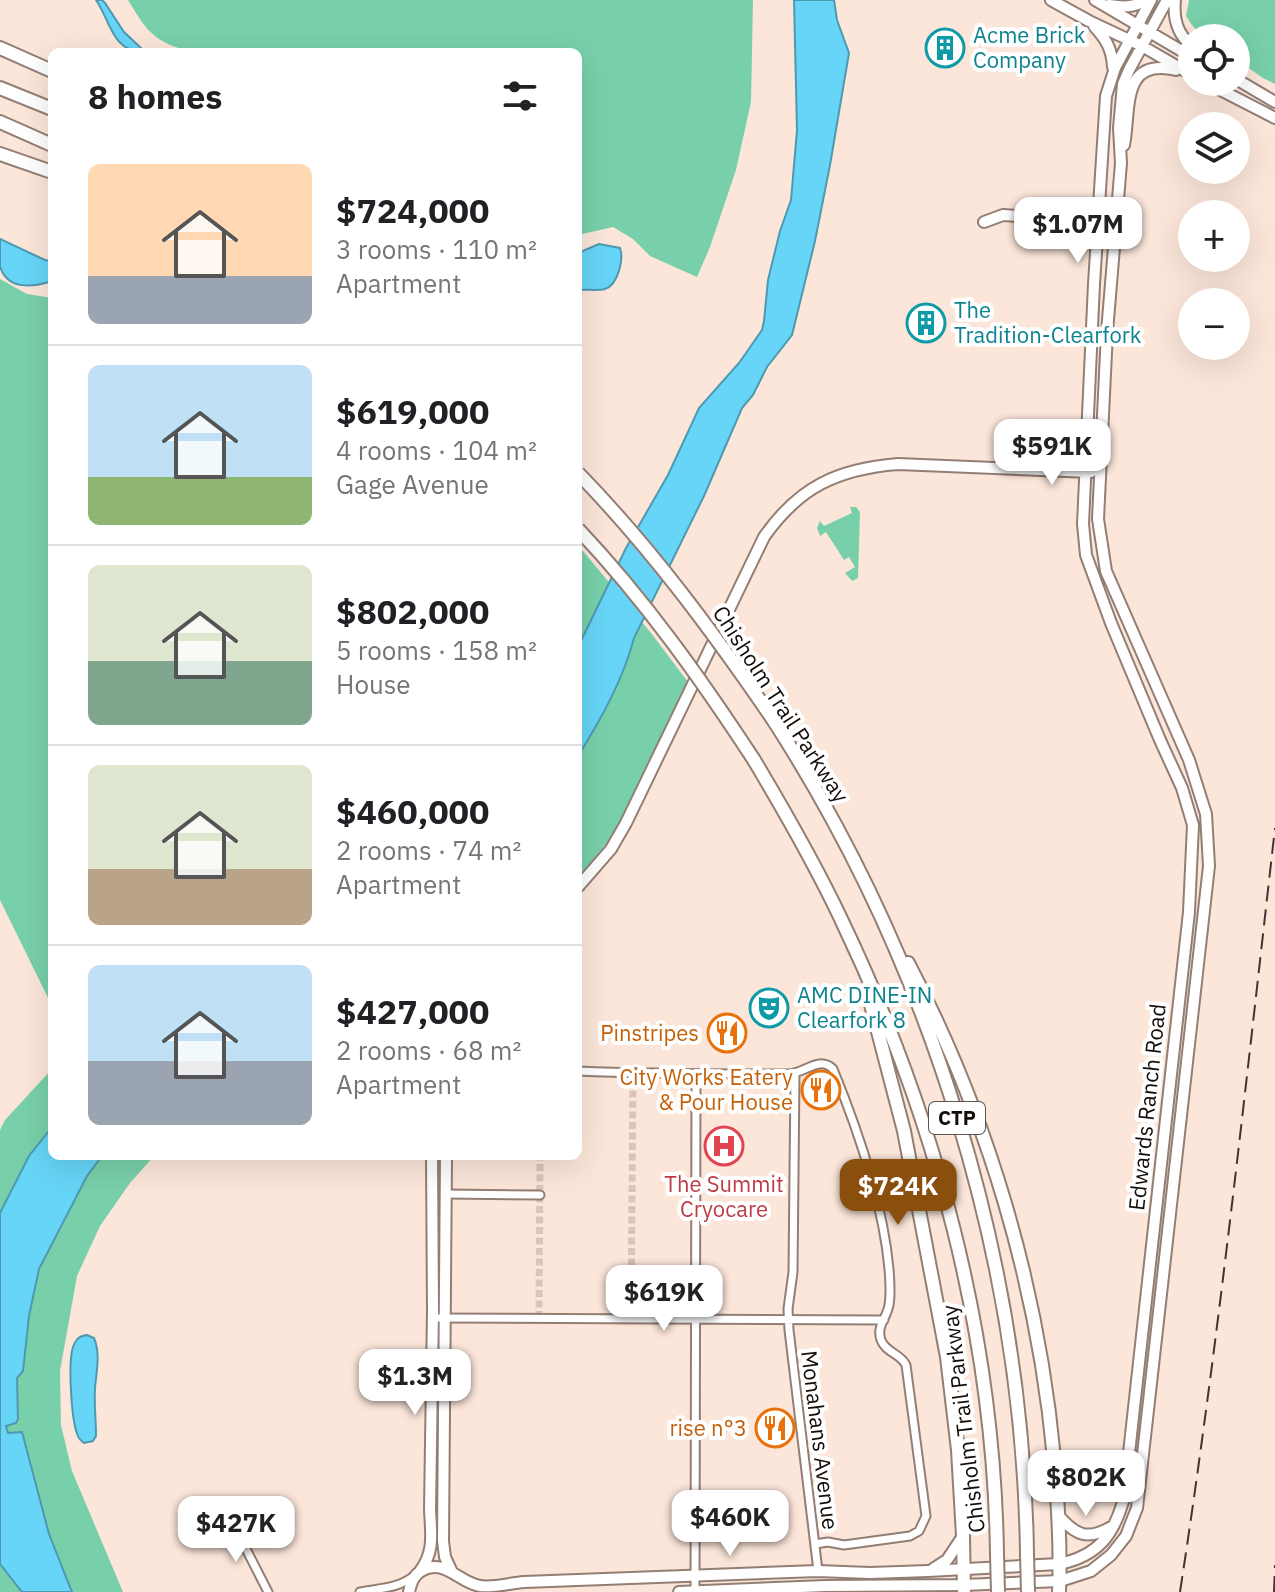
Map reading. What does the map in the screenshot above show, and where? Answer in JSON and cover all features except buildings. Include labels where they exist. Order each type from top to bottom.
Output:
[{"type":"highway","points":[[0,48],[48,69]]},
{"type":"highway","points":[[0,88],[48,107]]},
{"type":"highway","points":[[0,122],[48,143]]},
{"type":"highway","points":[[0,154],[48,171]]},
{"type":"highway","name":"Chisholm Trail Parkway","points":[[582,477],[672,580],[728,653],[772,718],[822,799],[857,864],[928,1030],[982,1207],[1000,1292],[1015,1381],[1026,1493],[1028,1592]]},
{"type":"highway","name":"Chisholm Trail Parkway","points":[[582,533],[665,632],[754,760],[804,846],[855,948],[893,1039],[947,1205],[966,1279],[989,1428],[997,1520],[998,1592]]},
{"type":"highway","points":[[857,864],[930,1004],[997,1174],[1040,1354],[1058,1515],[1060,1586]]},
{"type":"highway","points":[[855,948],[904,1131],[947,1357],[958,1450],[964,1588]]},
{"type":"street","points":[[1051,0],[1178,67]]},
{"type":"street","points":[[1099,2],[1127,7],[1148,0]]},
{"type":"street","name":"Edwards Ranch Road","points":[[417,1574],[436,1566],[472,1584],[489,1587],[524,1582],[818,1571],[963,1570],[1059,1564],[1071,1562],[1097,1548],[1115,1525],[1124,1498],[1186,942],[1193,825],[1182,788],[1086,555],[1083,524],[1106,96],[1113,73],[1148,0]]},
{"type":"street","name":"Edwards Ranch Road","points":[[679,1592],[825,1586],[1060,1586],[1091,1571],[1111,1555],[1126,1536],[1137,1508],[1208,880],[1206,814],[1189,760],[1106,571],[1098,519],[1107,341],[1121,163],[1119,128],[1123,84],[1167,0]]},
{"type":"street","points":[[1175,0],[1178,31]]},
{"type":"street","points":[[1099,2],[1178,49]]},
{"type":"street","points":[[1089,21],[1104,37],[1112,52],[1113,73]]},
{"type":"street","points":[[1121,163],[1132,85],[1146,71],[1155,68],[1178,71]]},
{"type":"street","points":[[1250,86],[1275,102]]},
{"type":"street","points":[[1232,96],[1275,118]]},
{"type":"street","points":[[984,222],[1003,215],[1116,222]]},
{"type":"street","points":[[1094,297],[1100,332],[1107,341]]},
{"type":"street","points":[[582,882],[611,849],[626,823],[764,537],[779,516],[812,488],[841,475],[898,464],[1100,473]]},
{"type":"street","points":[[1106,608],[1120,602]]},
{"type":"street","points":[[1190,879],[1208,880]]},
{"type":"street","points":[[582,1071],[795,1074],[818,1064],[828,1064],[833,1069],[865,1155],[878,1206],[889,1267],[890,1303],[880,1330],[883,1344],[902,1357],[906,1365],[926,1516],[919,1531],[910,1536],[844,1545],[828,1542],[815,1544]]},
{"type":"street","points":[[695,1591],[696,1074]]},
{"type":"street","name":"Monahans Avenue","points":[[795,1074],[793,1272],[788,1319],[818,1571]]},
{"type":"street","points":[[432,1160],[443,1541],[445,1557],[462,1592]]},
{"type":"street","points":[[409,1592],[412,1581],[428,1559],[432,1543],[430,1499],[446,1160]]},
{"type":"street","points":[[446,1194],[540,1195]]},
{"type":"street","points":[[438,1318],[884,1320]]},
{"type":"street","points":[[1058,1515],[1070,1530],[1082,1535],[1103,1532],[1115,1525]]},
{"type":"street","points":[[242,1528],[243,1543],[268,1592]]},
{"type":"street","points":[[928,1571],[947,1560],[963,1536]]},
{"type":"street","points":[[779,1587],[813,1580],[818,1571]]},
{"type":"street","points":[[825,1586],[826,1582],[870,1573]]},
{"type":"street","points":[[360,1592],[401,1585],[417,1574]]},
{"type":"green space","points":[[128,0],[753,0],[751,102],[736,170],[697,277],[650,256],[633,239],[613,227],[582,234],[582,48],[179,48],[161,40],[143,23]]},
{"type":"green space","points":[[1189,0],[1275,0],[1275,84],[1250,69],[1250,24],[1192,24],[1186,16]]},
{"type":"green space","points":[[0,279],[27,294],[48,297],[48,998],[0,900]]},
{"type":"green space","points":[[850,507],[856,507],[860,512],[858,578],[852,581],[845,573],[855,567],[849,557],[844,560],[826,532],[820,536],[817,528],[820,521],[824,526],[852,513]]},
{"type":"green space","points":[[582,550],[688,682],[614,834],[582,873]]},
{"type":"green space","points":[[48,1073],[48,1160],[150,1160],[100,1226],[77,1276],[60,1371],[61,1425],[72,1471],[123,1592],[0,1592],[0,1130],[5,1120]]},
{"type":"water","points":[[96,0],[105,3],[124,32],[141,48],[128,48],[118,40]]},
{"type":"water","points":[[794,0],[834,0],[837,20],[849,53],[815,241],[792,335],[767,367],[753,395],[742,408],[704,496],[634,638],[618,684],[582,749],[582,639],[626,548],[668,475],[699,408],[739,363],[762,330],[768,280],[791,200],[797,130]]},
{"type":"water","points":[[0,239],[48,260],[48,282],[37,285],[15,283],[9,280],[0,266]]},
{"type":"water","points":[[599,244],[620,248],[617,277],[610,287],[582,290],[582,251]]},
{"type":"water","points":[[48,1132],[48,1160],[99,1160],[87,1176],[39,1269],[29,1316],[23,1371],[17,1378],[18,1419],[16,1423],[6,1426],[8,1433],[22,1432],[49,1534],[72,1592],[22,1592],[0,1564],[0,1213],[29,1156]]},
{"type":"water","points":[[87,1335],[94,1338],[97,1351],[96,1436],[93,1441],[84,1443],[79,1438],[74,1420],[71,1355],[75,1342]]},
{"type":"tunnel","points":[[631,1318],[633,1073]]},
{"type":"tunnel","points":[[539,1318],[540,1160]]},
{"type":"railway","points":[[1180,1592],[1220,1306],[1275,828]]},
{"type":"railway","points":[[1274,1592],[1275,1565]]},
{"type":"place","name":"Acme Brick Company","points":[[945,48]]},
{"type":"place","name":"The Tradition-Clearfork","points":[[926,323]]},
{"type":"place","name":"AMC DINE-IN Clearfork 8","points":[[769,1008]]},
{"type":"place","name":"Pinstripes","points":[[727,1033]]},
{"type":"place","name":"City Works Eatery & Pour House","points":[[821,1090]]},
{"type":"place","name":"The Summit Cryocare","points":[[724,1146]]},
{"type":"place","name":"rise n°3","points":[[775,1428]]}]
